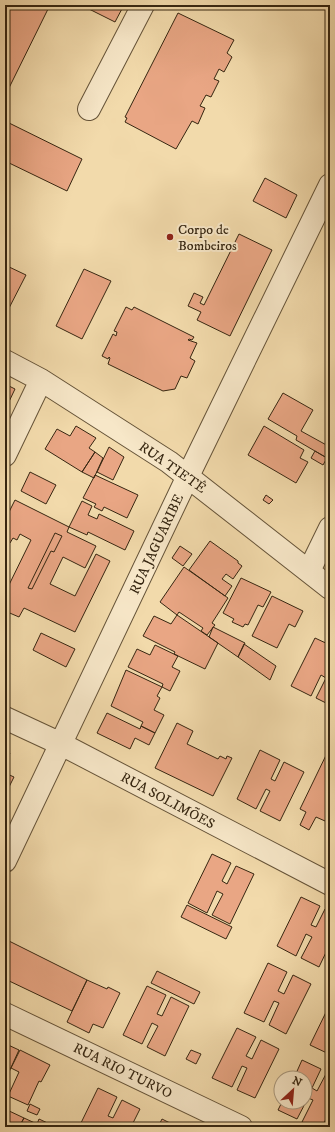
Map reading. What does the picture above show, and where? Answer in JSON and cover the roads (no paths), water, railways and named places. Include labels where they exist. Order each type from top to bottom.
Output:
[{"type":"street","points":[[89,109],[143,5]]},
{"type":"street","name":"RUA JAGUARIBE","points":[[5,861],[188,476],[330,185]]},
{"type":"street","name":"RUA TIETÊ","points":[[5,361],[41,380],[169,462],[330,588]]},
{"type":"street","points":[[5,455],[41,380]]},
{"type":"street","points":[[309,571],[330,528]]},
{"type":"street","name":"RUA SOLIMÕES","points":[[5,718],[61,744],[330,884]]},
{"type":"street","name":"RUA RIO TURVO","points":[[5,1014],[241,1127]]},
{"type":"place","name":"Corpo de Bombeiros","points":[[170,237]]}]
